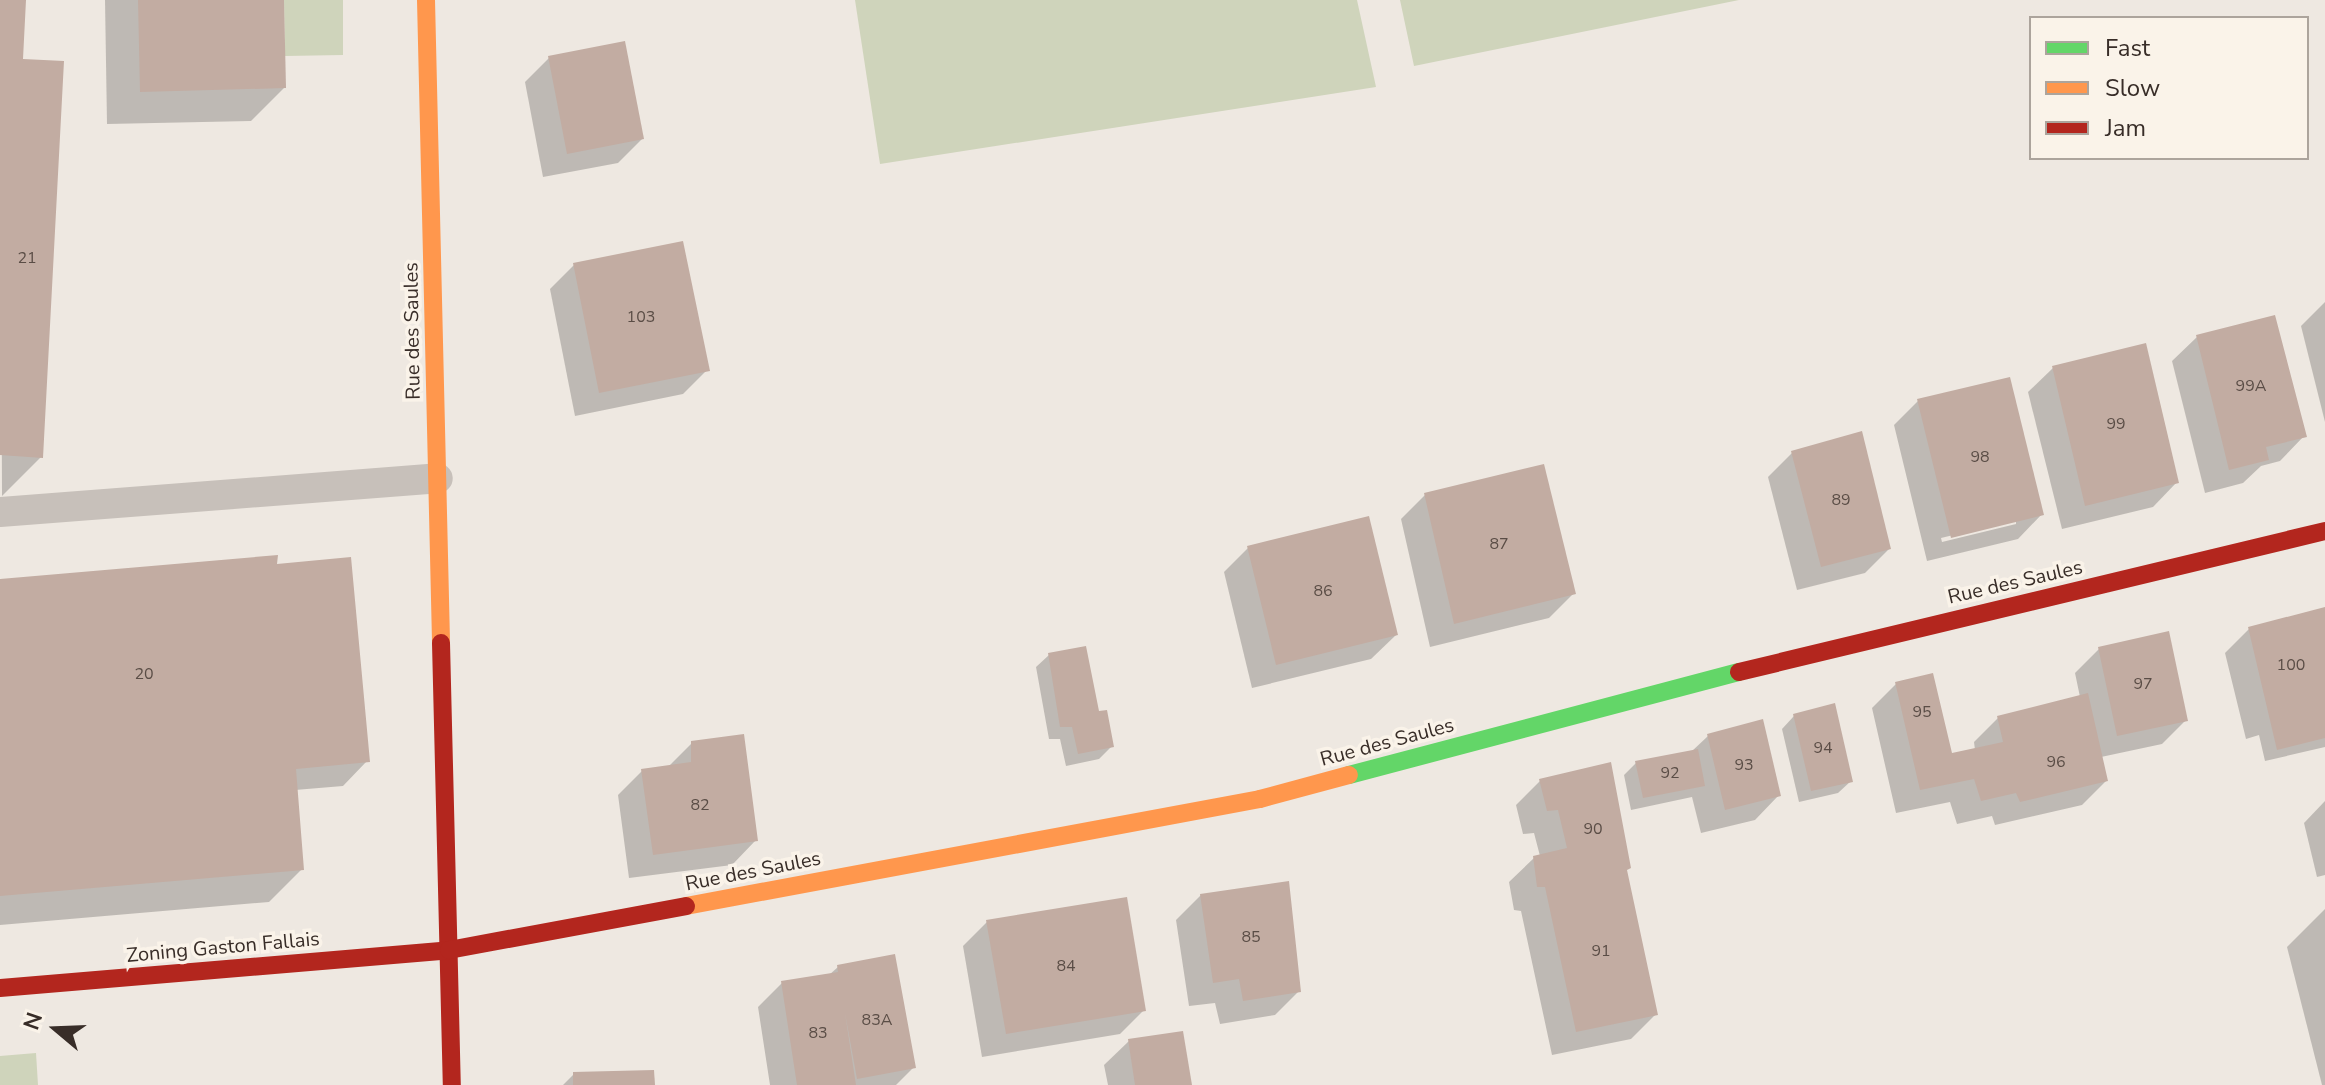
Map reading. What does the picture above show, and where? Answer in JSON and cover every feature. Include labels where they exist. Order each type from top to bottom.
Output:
[{"type":"street","name":"Rue des Saules","points":[[426,0],[452,1085]]},
{"type":"street","name":"Rue des Saules","points":[[449,950],[1260,799],[1811,653],[2325,531]]},
{"type":"street","name":"Zoning Gaston Fallais","points":[[0,988],[449,950]]},
{"type":"lane","points":[[0,512],[438,478]]},
{"type":"green space","points":[[284,0],[343,0],[343,55],[285,56]]},
{"type":"green space","points":[[855,0],[1357,0],[1376,87],[880,164]]},
{"type":"green space","points":[[1400,0],[1739,0],[1414,66]]},
{"type":"green space","points":[[36,1053],[38,1085],[0,1085],[0,1056]]},
{"type":"building","points":[[0,0],[26,0],[23,59],[64,61],[43,458],[0,455]]},
{"type":"building","points":[[138,0],[284,0],[286,88],[140,92]]},
{"type":"building","points":[[625,41],[644,139],[567,154],[548,56]]},
{"type":"building","points":[[683,241],[710,371],[599,393],[573,263]]},
{"type":"building","points":[[2275,315],[2307,437],[2266,447],[2269,460],[2229,470],[2196,335]]},
{"type":"building","points":[[2146,343],[2179,483],[2085,506],[2052,366]]},
{"type":"building","points":[[2010,377],[2044,515],[1951,538],[1917,399]]},
{"type":"building","points":[[1862,431],[1891,549],[1821,567],[1791,451]]},
{"type":"building","points":[[1544,464],[1576,594],[1454,624],[1424,493]]},
{"type":"building","points":[[1369,516],[1398,635],[1276,665],[1247,546]]},
{"type":"building","points":[[278,555],[277,564],[351,557],[370,762],[296,769],[304,870],[0,896],[0,579]]},
{"type":"building","points":[[2325,607],[2325,738],[2277,750],[2248,627]]},
{"type":"building","points":[[2169,631],[2188,721],[2117,736],[2098,647]]},
{"type":"building","points":[[1086,646],[1099,711],[1107,710],[1114,747],[1078,754],[1072,727],[1060,727],[1048,653]]},
{"type":"building","points":[[1933,673],[1952,753],[2003,742],[1997,716],[2088,693],[2108,781],[2020,802],[2016,793],[1981,801],[1974,779],[1920,790],[1895,682]]},
{"type":"building","points":[[1835,703],[1853,782],[1811,791],[1793,714]]},
{"type":"building","points":[[1763,719],[1781,796],[1725,810],[1707,734]]},
{"type":"building","points":[[744,734],[758,841],[653,855],[641,769],[691,762],[691,741]]},
{"type":"building","points":[[1698,749],[1705,786],[1643,798],[1635,761]]},
{"type":"building","points":[[1611,762],[1631,868],[1627,870],[1658,1015],[1576,1032],[1545,887],[1537,887],[1533,856],[1567,848],[1558,810],[1547,811],[1539,779]]},
{"type":"building","points":[[1289,881],[1301,992],[1243,1001],[1239,979],[1213,983],[1200,894]]},
{"type":"building","points":[[1127,897],[1146,1011],[1006,1034],[986,920]]},
{"type":"building","points":[[895,954],[916,1068],[857,1079],[845,1013],[856,1085],[797,1085],[781,981],[838,972],[837,965]]},
{"type":"building","points":[[1183,1031],[1192,1085],[1135,1085],[1128,1039]]},
{"type":"building","points":[[654,1070],[655,1085],[573,1085],[573,1072]]},
{"type":"traffic: fast","points":[[1349,775],[1739,672]]},
{"type":"traffic: slow","points":[[426,0],[441,643]]},
{"type":"traffic: slow","points":[[686,906],[1260,799],[1349,775]]},
{"type":"traffic: jam","points":[[1739,672],[2325,531]]},
{"type":"traffic: jam","points":[[441,643],[452,1085]]},
{"type":"traffic: jam","points":[[0,988],[449,950],[686,906]]}]
